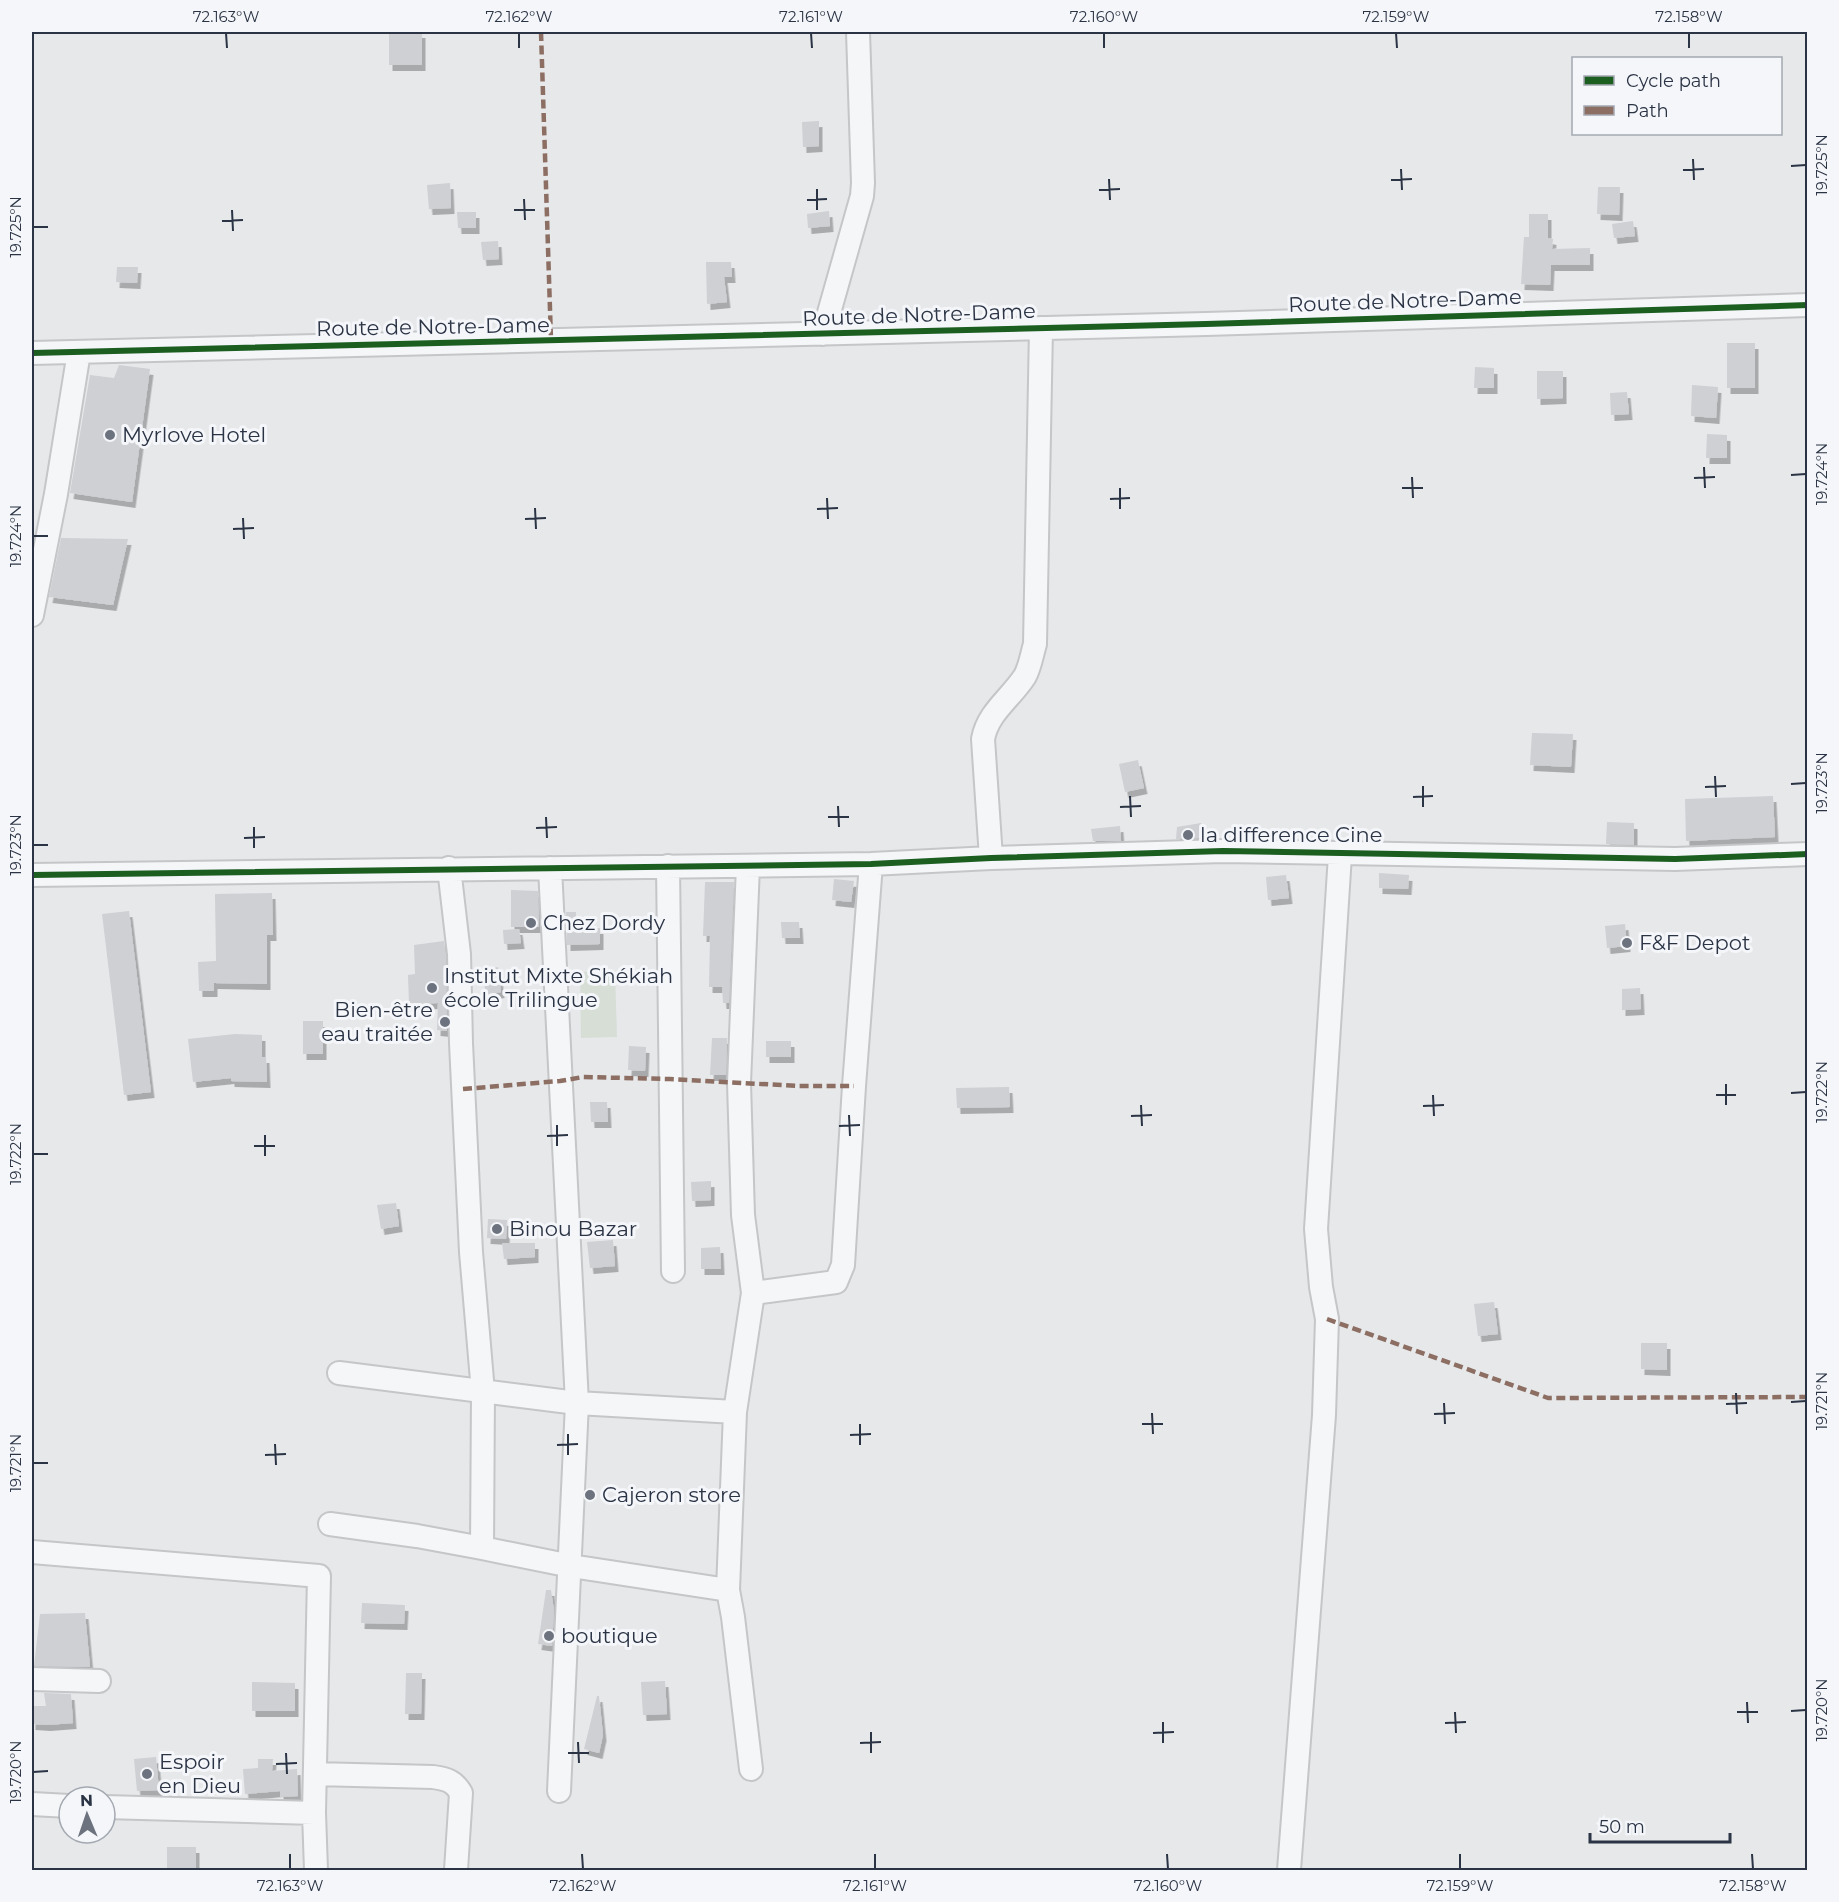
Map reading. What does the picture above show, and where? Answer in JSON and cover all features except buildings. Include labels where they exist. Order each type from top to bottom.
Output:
[{"type":"street","points":[[823,334],[863,190],[858,32]]},
{"type":"street","name":"Route de Notre-Dame","points":[[32,353],[823,334],[1808,305]]},
{"type":"street","points":[[991,858],[983,739],[985,727],[1025,675],[1035,644],[1041,328]]},
{"type":"street","points":[[32,615],[56,494],[79,352]]},
{"type":"street","points":[[32,875],[871,864],[1223,851],[1340,855],[1675,859],[1808,854]]},
{"type":"street","points":[[1289,1870],[1324,1414],[1327,1319],[1319,1269],[1316,1229],[1340,855]]},
{"type":"street","points":[[753,1293],[836,1282],[843,1265],[871,864]]},
{"type":"street","points":[[668,866],[673,1271]]},
{"type":"street","points":[[748,866],[739,1083],[743,1215],[753,1293],[735,1412],[728,1590],[751,1769]]},
{"type":"street","points":[[550,867],[577,1403],[560,1791]]},
{"type":"street","points":[[449,868],[459,954],[471,1252],[483,1392],[482,1548]]},
{"type":"street","points":[[339,1373],[577,1403],[735,1412]]},
{"type":"street","points":[[330,1524],[417,1536],[571,1566],[728,1590]]},
{"type":"street","points":[[32,1552],[319,1576],[315,1774],[316,1870]]},
{"type":"street","points":[[32,1679],[99,1681]]},
{"type":"street","points":[[315,1774],[433,1778],[447,1779],[456,1784],[461,1793],[456,1870]]},
{"type":"street","points":[[32,1804],[57,1805]]},
{"type":"street","points":[[117,1807],[315,1813]]},
{"type":"shaded area","points":[[615,971],[617,1037],[581,1038],[580,972]]},
{"type":"marked path","points":[[541,32],[551,340]]},
{"type":"marked path","points":[[463,1089],[583,1077],[798,1086],[854,1086]]},
{"type":"marked path","points":[[1327,1319],[1548,1398],[1808,1397]]},
{"type":"cycle path","points":[[32,353],[1206,324],[1808,305]]},
{"type":"cycle path","points":[[32,875],[871,864],[1223,851],[1675,859],[1808,854]]},
{"type":"place","name":"Myrlove Hotel","points":[[110,435]]},
{"type":"place","name":"la difference Cine","points":[[1188,835]]},
{"type":"place","name":"Chez Dordy","points":[[531,923]]},
{"type":"place","name":"F&F Depot","points":[[1627,943]]},
{"type":"place","name":"Institut Mixte Shékiah école Trilingue","points":[[432,988]]},
{"type":"place","name":"Bien-être eau traitée","points":[[445,1022]]},
{"type":"place","name":"Binou Bazar","points":[[497,1229]]},
{"type":"place","name":"Cajeron store","points":[[590,1495]]},
{"type":"place","name":"boutique","points":[[549,1636]]},
{"type":"place","name":"Espoir en Dieu","points":[[147,1774]]}]
